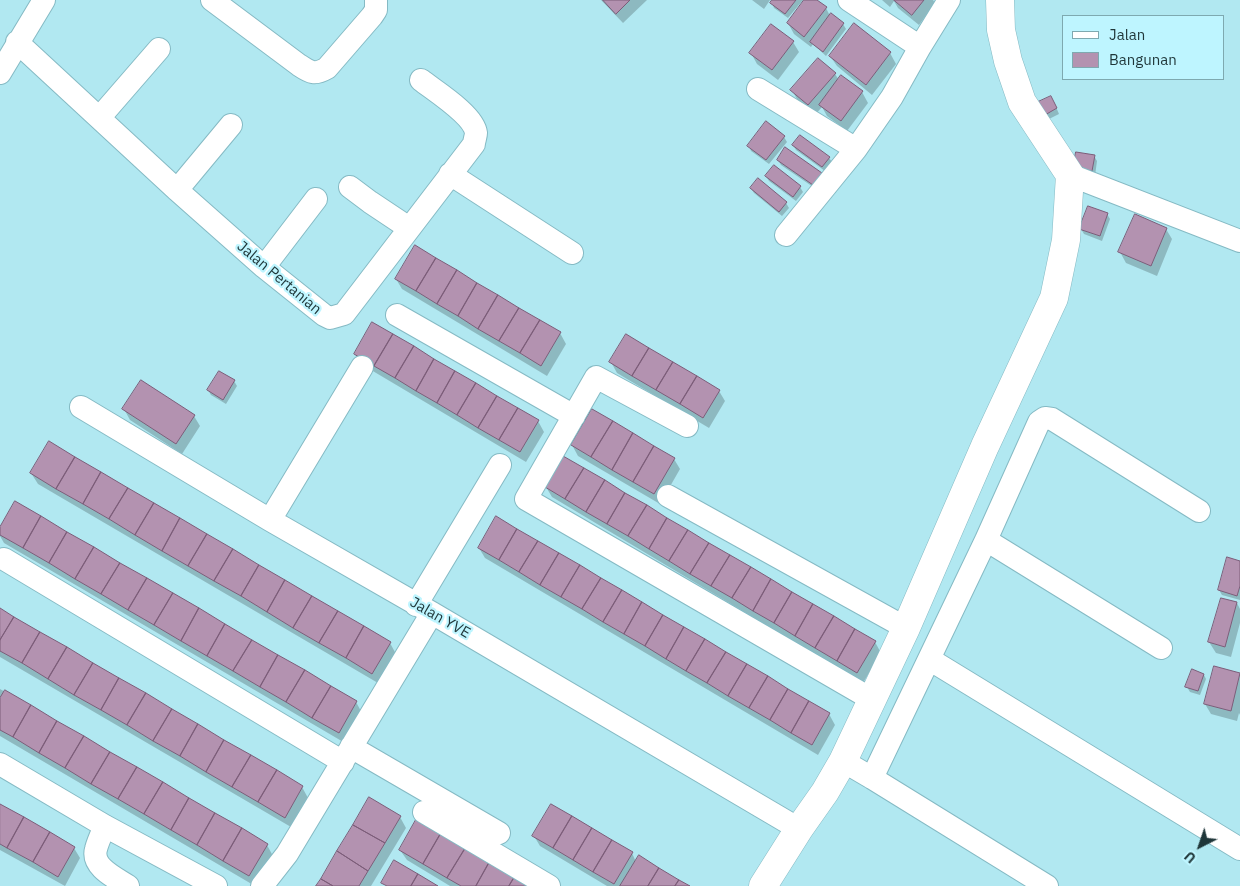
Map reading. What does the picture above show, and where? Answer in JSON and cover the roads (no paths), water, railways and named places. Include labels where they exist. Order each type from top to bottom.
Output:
[{"type":"street","points":[[0,73],[44,0]]},
{"type":"street","points":[[212,0],[309,72],[318,73],[327,68],[372,16],[376,10],[376,0]]},
{"type":"street","points":[[849,0],[920,47]]},
{"type":"street","points":[[786,234],[856,149],[892,97],[949,0]]},
{"type":"street","points":[[1000,0],[1001,30],[1008,61],[1022,102],[1070,174],[1240,241]]},
{"type":"street","name":"Jalan Pertanian","points":[[17,42],[177,190],[264,267],[330,318],[344,314],[474,144],[476,133],[473,124],[466,115],[421,80]]},
{"type":"street","points":[[100,117],[160,49]]},
{"type":"street","points":[[758,88],[856,149]]},
{"type":"street","points":[[177,190],[231,125]]},
{"type":"street","points":[[450,174],[572,254]]},
{"type":"street","points":[[763,886],[799,829],[826,792],[843,761],[906,628],[985,446],[1054,298],[1066,240],[1070,174]]},
{"type":"street","points":[[350,187],[409,228]]},
{"type":"street","points":[[264,267],[316,199]]},
{"type":"street","points":[[397,315],[574,416]]},
{"type":"street","points":[[270,520],[362,367]]},
{"type":"street","points":[[687,426],[596,377],[526,499],[873,700]]},
{"type":"street","name":"Jalan YVE","points":[[81,407],[270,520],[799,829]]},
{"type":"street","points":[[872,778],[986,540],[1039,422],[1045,418],[1052,419],[1199,511]]},
{"type":"street","points":[[262,886],[287,854],[347,755],[500,465]]},
{"type":"street","points":[[668,496],[906,628]]},
{"type":"street","points":[[986,540],[1162,648]]},
{"type":"street","points":[[4,559],[347,755],[499,833]]},
{"type":"street","points":[[929,659],[1240,849]]},
{"type":"street","points":[[843,761],[1048,886]]},
{"type":"street","points":[[0,764],[105,826],[216,886]]},
{"type":"street","points":[[424,812],[549,886]]},
{"type":"street","points":[[105,826],[95,851],[97,860],[103,870],[128,886]]}]
